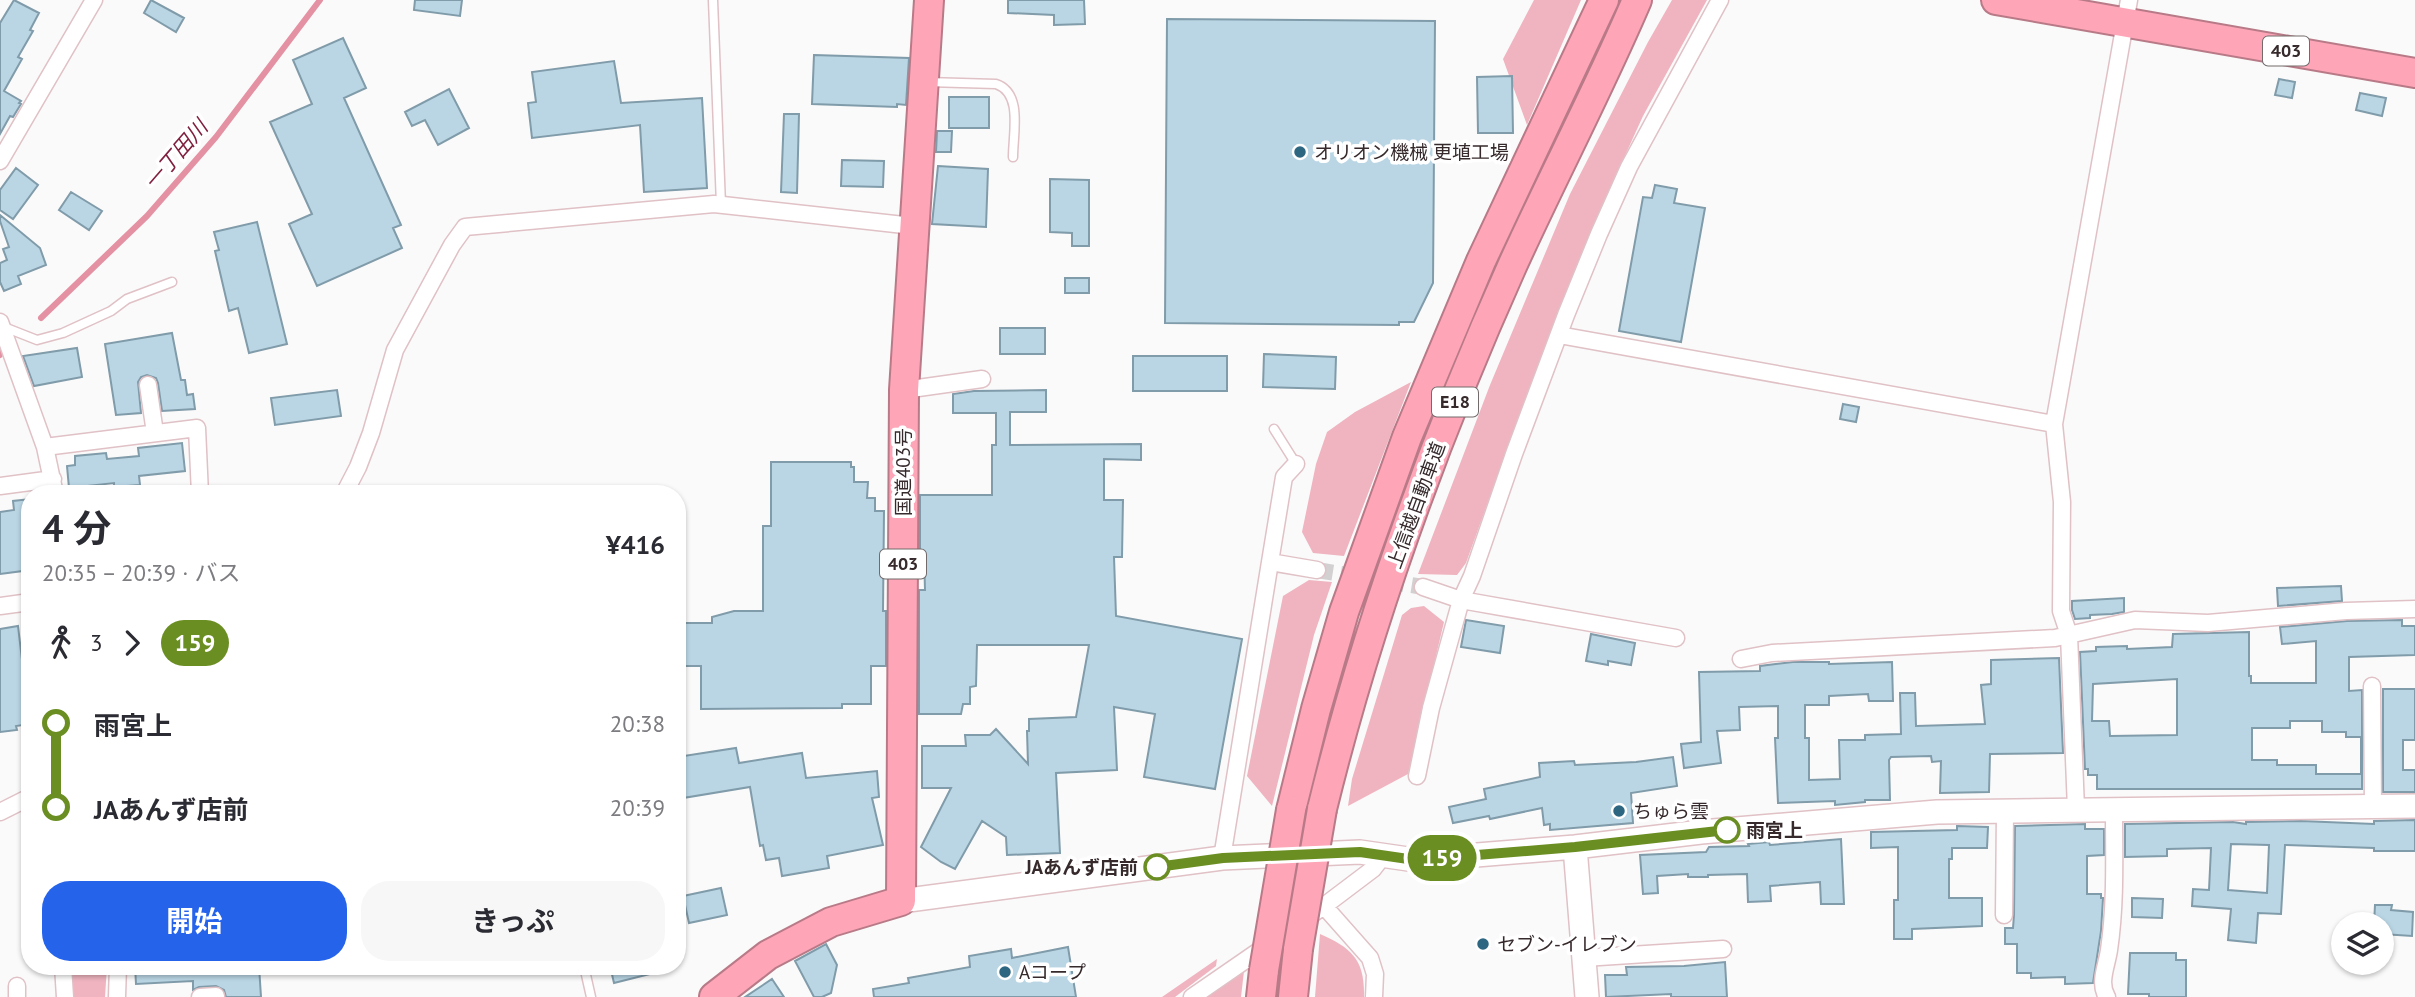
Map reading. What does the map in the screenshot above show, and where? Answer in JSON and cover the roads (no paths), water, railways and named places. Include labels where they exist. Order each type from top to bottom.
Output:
[{"type":"highway","name":"国道403号","points":[[901,901],[904,390],[929,0]]},
{"type":"highway","name":"上信越自動車道","points":[[1263,983],[1291,810],[1344,612],[1407,437],[1481,261],[1603,0]]},
{"type":"highway","name":"403","points":[[1996,0],[2127,11],[2156,28],[2415,74]]},
{"type":"highway","name":"上信越自動車道","points":[[1293,997],[1298,950],[1322,808],[1344,720],[1401,541],[1513,266],[1635,4]]},
{"type":"highway","points":[[2156,28],[2217,24],[2406,57],[2415,61]]},
{"type":"highway","points":[[714,997],[768,955],[831,922],[901,901]]},
{"type":"street","points":[[0,161],[94,0]]},
{"type":"street","points":[[1417,776],[1461,600],[1559,335],[1629,167],[1720,0]]},
{"type":"street","points":[[2076,810],[2069,635],[2061,611],[2062,502],[2054,424],[2127,11]]},
{"type":"street","points":[[349,485],[371,433],[395,350],[452,245],[465,228],[721,205],[914,226]]},
{"type":"street","points":[[1,324],[45,447],[54,485]]},
{"type":"street","points":[[1559,335],[2054,424]]},
{"type":"street","points":[[904,390],[982,379]]},
{"type":"street","points":[[148,385],[155,433]]},
{"type":"street","points":[[45,447],[197,428],[200,485]]},
{"type":"street","points":[[1223,858],[1284,477],[1296,464]]},
{"type":"street","points":[[0,486],[21,486]]},
{"type":"street","points":[[1270,562],[1317,570]]},
{"type":"street","points":[[1423,587],[1461,600],[1676,638]]},
{"type":"street","points":[[0,606],[21,603]]},
{"type":"street","points":[[1741,659],[1772,653],[2055,638],[2135,620],[2207,623],[2346,611],[2415,609]]},
{"type":"street","points":[[2372,686],[2373,807]]},
{"type":"street","points":[[0,812],[21,802]]},
{"type":"street","points":[[901,901],[1223,858],[1360,852],[1415,860],[1937,812],[2415,806]]},
{"type":"street","points":[[2107,997],[2102,984],[2109,950],[2114,899],[2114,808]]},
{"type":"street","points":[[2004,915],[2005,810]]},
{"type":"street","points":[[1575,847],[1587,997]]},
{"type":"street","points":[[1192,997],[1324,906],[1373,869],[1383,856]]},
{"type":"street","points":[[1324,906],[1370,958],[1375,974],[1374,997]]},
{"type":"street","points":[[1584,958],[1723,950]]},
{"type":"street","points":[[64,975],[65,997]]},
{"type":"street","points":[[117,997],[118,975]]},
{"type":"lane","points":[[713,0],[721,205]]},
{"type":"lane","points":[[924,82],[1003,86],[1014,102],[1013,157]]},
{"type":"lane","points":[[1,324],[37,340],[63,333],[111,311],[127,299],[172,282]]},
{"type":"lane","points":[[1274,429],[1296,464]]},
{"type":"lane","points":[[586,975],[591,997]]},
{"type":"waterway","name":"一丁田川","points":[[41,318],[147,216],[216,137],[320,0]]},
{"type":"tunnel","points":[[1317,570],[1423,587]]},
{"type":"place","name":"オリオン機械 更埴工場","points":[[1300,152]]},
{"type":"place","name":"ちゅら雲","points":[[1619,811]]},
{"type":"place","name":"雨宮上","points":[[1727,830]]},
{"type":"place","name":"JAあんず店前","points":[[1157,867]]},
{"type":"place","name":"セブン-イレブン","points":[[1483,944]]},
{"type":"place","name":"Aコープ","points":[[1005,972]]}]
